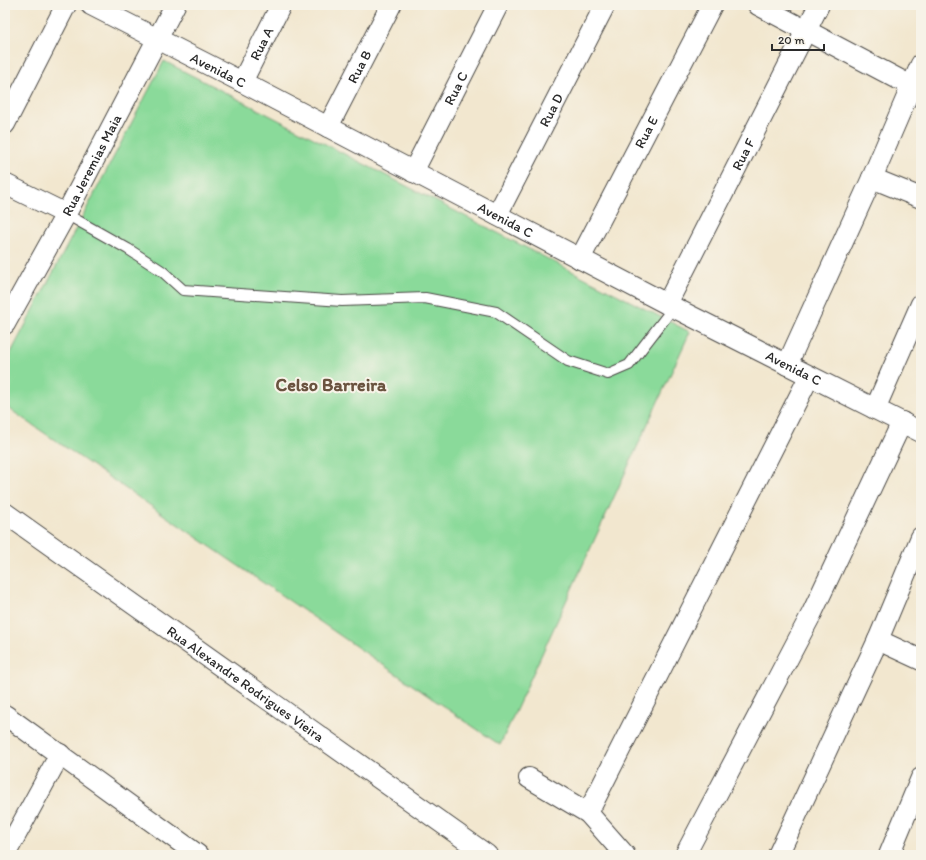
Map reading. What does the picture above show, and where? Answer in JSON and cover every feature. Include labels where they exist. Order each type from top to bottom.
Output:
[{"type":"street","points":[[5,124],[66,5]]},
{"type":"street","name":"Avenida C","points":[[91,5],[242,82],[670,306],[921,432]]},
{"type":"street","name":"Rua Jeremias Maia","points":[[5,324],[66,214],[175,5]]},
{"type":"street","name":"Rua A","points":[[242,82],[281,5]]},
{"type":"street","name":"Rua B","points":[[328,127],[391,5]]},
{"type":"street","name":"Rua C","points":[[413,172],[498,5]]},
{"type":"street","name":"Rua D","points":[[497,215],[605,5]]},
{"type":"street","name":"Rua E","points":[[580,259],[712,5]]},
{"type":"street","points":[[758,5],[916,89]]},
{"type":"street","name":"Rua F","points":[[670,306],[819,5]]},
{"type":"street","points":[[787,365],[872,178],[916,89],[921,64]]},
{"type":"street","points":[[872,178],[921,198]]},
{"type":"street","points":[[5,184],[66,214]]},
{"type":"street","points":[[875,409],[921,304]]},
{"type":"street","points":[[588,813],[809,376]]},
{"type":"street","points":[[685,855],[812,613],[902,422]]},
{"type":"street","name":"Rua Alexandre Rodrigues Vieira","points":[[5,513],[487,855]]},
{"type":"street","points":[[778,855],[878,640],[921,538]]},
{"type":"street","points":[[878,640],[921,660]]},
{"type":"street","points":[[5,715],[60,754],[187,852]]},
{"type":"street","points":[[5,855],[60,754]]},
{"type":"street","points":[[529,778],[588,813],[625,855]]},
{"type":"street","points":[[889,855],[921,778]]},
{"type":"lane","points":[[66,214],[128,248],[162,271],[183,290],[342,301],[425,298],[496,312],[568,361],[608,374],[629,365],[670,306]]},
{"type":"green space","points":[[164,61],[690,332],[500,745],[5,406],[5,364]]},
{"type":"district","name":"Celso Barreira","points":[[331,385]]}]
